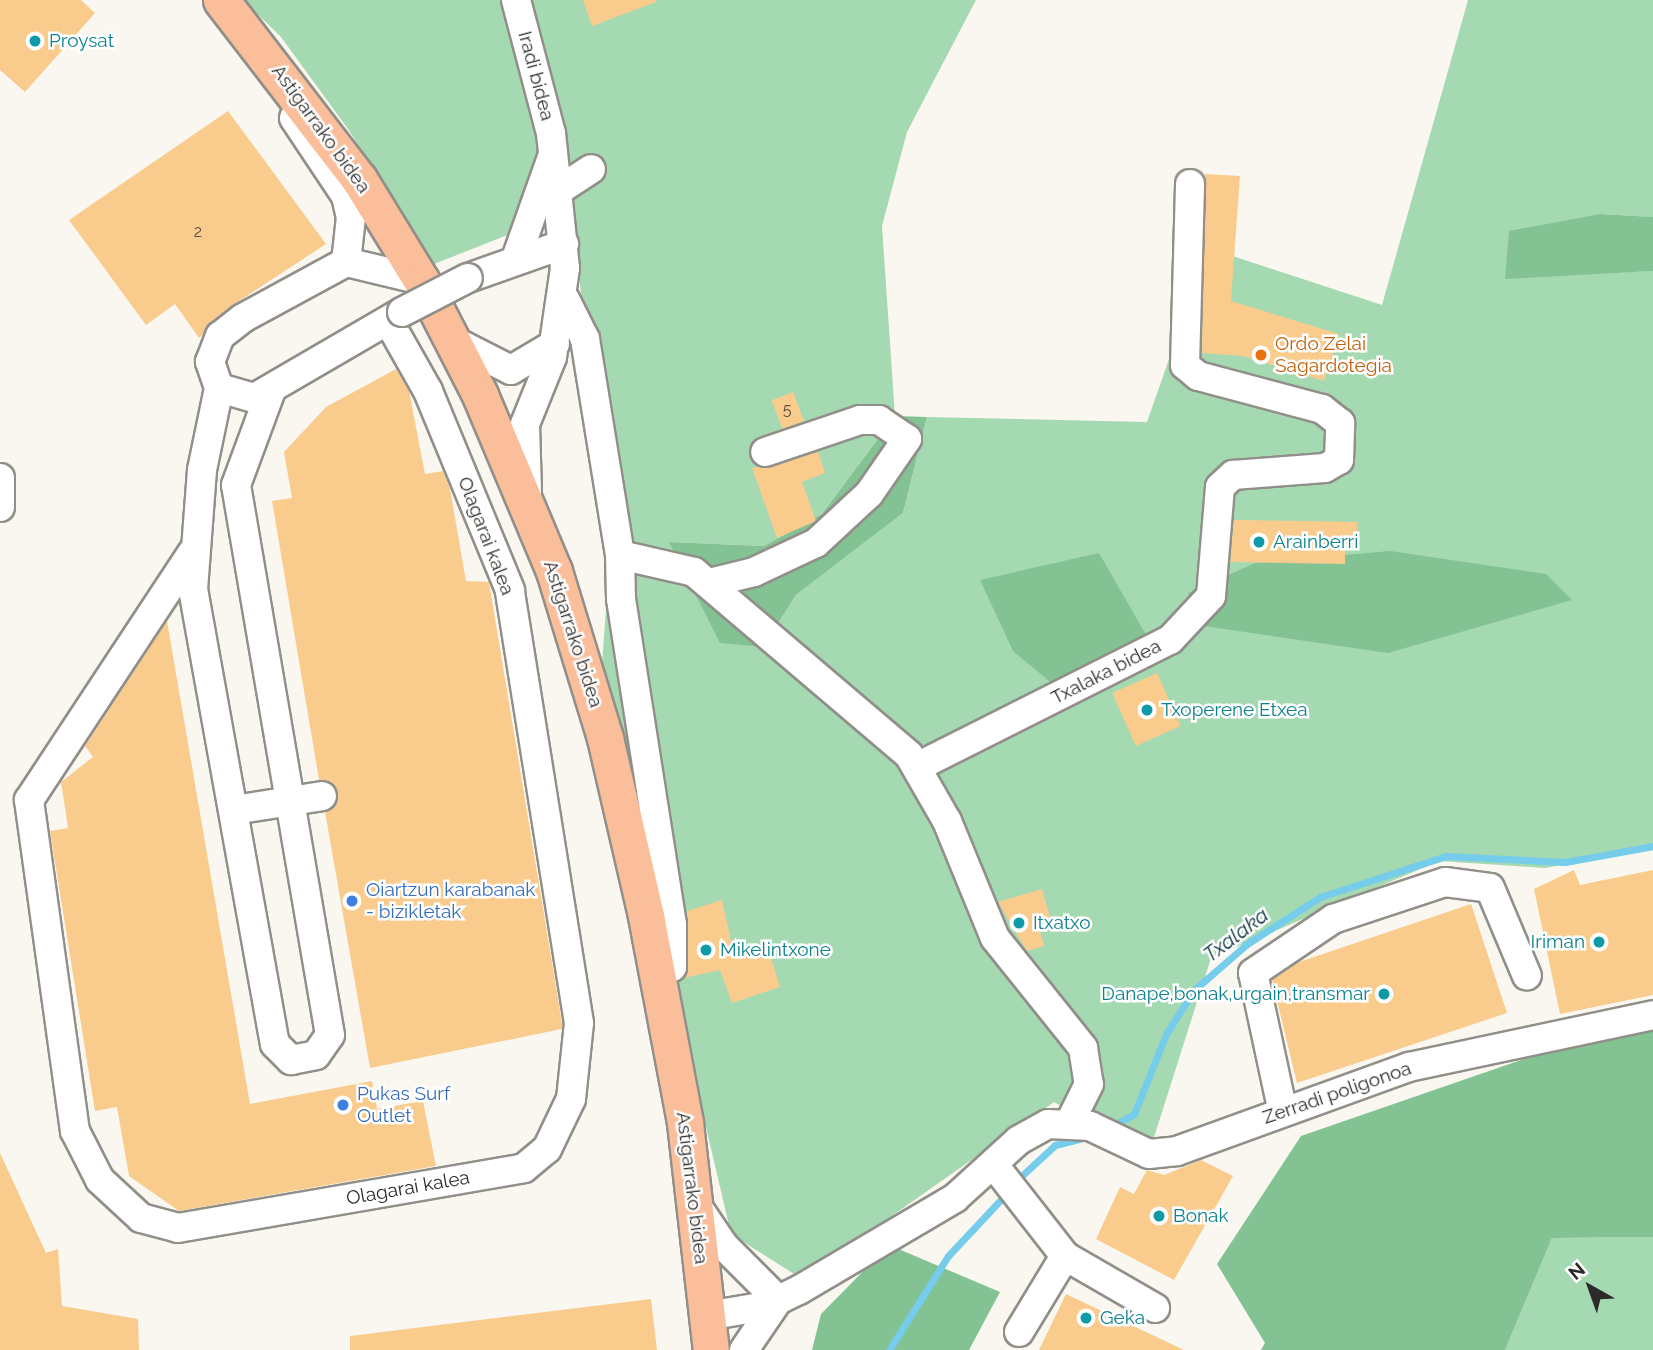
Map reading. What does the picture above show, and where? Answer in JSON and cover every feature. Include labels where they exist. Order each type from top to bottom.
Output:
[{"type":"main road","name":"Astigarrako bidea","points":[[221,0],[280,72],[359,179],[421,280],[452,340],[528,505],[605,738],[658,974],[695,1203],[709,1333]]},
{"type":"street","name":"Iradi bidea","points":[[516,0],[554,152],[564,244],[565,299]]},
{"type":"street","points":[[280,72],[294,118],[346,196],[351,217],[346,262]]},
{"type":"street","points":[[517,256],[554,152]]},
{"type":"street","points":[[559,190],[591,169]]},
{"type":"street","name":"Txalaka bidea","points":[[917,767],[1170,640],[1211,596],[1220,487],[1233,475],[1325,468],[1339,460],[1340,423],[1322,409],[1198,376],[1185,365],[1190,184]]},
{"type":"street","points":[[421,280],[346,262],[220,336],[210,362],[219,388],[248,399],[270,393],[396,317],[468,278],[517,256],[564,244]]},
{"type":"street","points":[[528,505],[525,424],[555,344],[565,299]]},
{"type":"street","points":[[565,299],[585,340],[620,555],[621,599],[672,925],[672,967],[658,974]]},
{"type":"street","name":"Olagarai kalea","points":[[193,544],[29,800],[75,1131],[100,1180],[141,1218],[178,1228],[524,1168],[547,1149],[571,1099],[579,1023],[525,741],[510,590],[396,317]]},
{"type":"street","points":[[452,340],[511,370],[555,344]]},
{"type":"street","name":"Olagarai kalea","points":[[219,388],[193,544],[234,810],[275,1044],[291,1060],[316,1055],[330,1035],[243,530],[240,462],[270,393]]},
{"type":"street","points":[[709,583],[754,572],[816,543],[869,494],[906,439],[879,420],[860,420],[765,452]]},
{"type":"street","points":[[0,478],[0,507]]},
{"type":"street","points":[[193,544],[217,520],[243,530]]},
{"type":"street","points":[[620,555],[694,572],[861,709],[917,767],[995,938],[1083,1048],[1089,1084],[1080,1123],[1019,1140],[999,1172],[778,1300],[709,1333]]},
{"type":"street","points":[[234,810],[322,796]]},
{"type":"street","points":[[1282,1108],[1253,973],[1333,919],[1446,882],[1490,888],[1527,976]]},
{"type":"street","name":"Zerradi poligonoa","points":[[1080,1123],[1149,1154],[1177,1151],[1211,1143],[1282,1108],[1409,1066],[1653,1015]]},
{"type":"street","points":[[999,1172],[1065,1256],[1155,1308]]},
{"type":"street","points":[[695,1203],[724,1246],[778,1300]]},
{"type":"street","points":[[1019,1332],[1065,1256]]},
{"type":"street","points":[[744,1350],[778,1300]]},
{"type":"green space","points":[[243,0],[976,0],[907,132],[882,226],[895,416],[822,514],[764,546],[669,542],[763,647],[796,595],[903,513],[927,417],[1147,422],[1208,248],[1382,305],[1468,0],[1653,0],[1653,217],[1601,214],[1505,278],[1653,271],[1653,848],[1545,868],[1439,861],[1211,958],[1148,1156],[1054,1102],[802,1279],[731,1234],[601,678],[611,540],[571,210],[434,264],[348,129],[281,37]]},
{"type":"green space","points":[[1601,214],[1653,217],[1653,271],[1505,279],[1509,231]]},
{"type":"green space","points":[[895,416],[927,417],[903,513],[796,595],[763,647],[720,643],[669,542],[764,546],[822,514]]},
{"type":"green space","points":[[1390,551],[1546,574],[1572,600],[1388,653],[1197,625],[1188,593],[1255,563]]},
{"type":"green space","points":[[1099,553],[1149,640],[1054,685],[1013,651],[980,580]]},
{"type":"green space","points":[[1653,1026],[1653,1237],[1552,1238],[1505,1350],[1261,1350],[1265,1343],[1217,1264],[1301,1136],[1567,1044]]},
{"type":"green space","points":[[1653,1237],[1653,1350],[1505,1350],[1552,1238]]},
{"type":"green space","points":[[889,1245],[1000,1292],[969,1350],[812,1350],[821,1314]]},
{"type":"building","name":"Proysat","points":[[0,0],[81,0],[95,13],[25,92],[0,70]]},
{"type":"building","points":[[583,0],[656,0],[656,2],[592,26]]},
{"type":"building","points":[[228,111],[326,244],[233,305],[199,338],[175,304],[146,325],[69,220]]},
{"type":"building","points":[[1205,174],[1240,176],[1231,301],[1339,334],[1324,381],[1243,356],[1202,353]]},
{"type":"building","points":[[396,369],[409,391],[425,474],[443,471],[450,489],[466,581],[489,582],[562,1029],[370,1068],[325,812],[338,793],[319,780],[272,501],[292,498],[284,452],[326,407]]},
{"type":"building","points":[[793,392],[804,421],[783,429],[772,400]]},
{"type":"building","points":[[818,452],[825,473],[802,482],[816,521],[777,538],[752,468]]},
{"type":"building","points":[[1234,520],[1357,522],[1357,541],[1345,541],[1345,564],[1230,562]]},
{"type":"building","points":[[167,621],[250,1104],[372,1081],[377,1109],[423,1101],[436,1166],[179,1211],[129,1176],[117,1107],[95,1111],[50,831],[68,828],[61,782],[93,757],[85,746]]},
{"type":"building","name":"Txoperene Etxea","points":[[1157,673],[1181,726],[1136,746],[1112,693]]},
{"type":"building","name":"Iriman","points":[[1574,870],[1580,885],[1653,870],[1653,995],[1560,1014],[1534,889]]},
{"type":"building","name":"Itxatxo","points":[[1042,889],[1051,921],[1038,925],[1044,946],[1027,951],[998,902]]},
{"type":"building","name":"Mikelintxone","points":[[722,900],[734,955],[767,945],[780,987],[732,1003],[720,970],[684,978],[687,911]]},
{"type":"building","name":"Danape,bonak,urgain,transmar","points":[[1471,904],[1507,1013],[1297,1083],[1272,980],[1299,962]]},
{"type":"building","points":[[0,1153],[46,1253],[58,1249],[62,1306],[138,1319],[139,1350],[0,1350]]},
{"type":"building","name":"Bonak","points":[[1201,1160],[1233,1176],[1174,1280],[1096,1239],[1120,1187],[1134,1194],[1147,1170],[1164,1175]]},
{"type":"building","name":"Geka","points":[[1066,1294],[1184,1350],[1039,1350]]},
{"type":"building","points":[[651,1299],[657,1350],[350,1350],[350,1336]]},
{"type":"waterway","name":"Txalaka","points":[[1109,1127],[1134,1114],[1166,1034],[1194,990],[1247,944],[1320,897],[1446,856],[1565,862],[1653,846]]},
{"type":"waterway","name":"Txalaka","points":[[1016,1181],[1055,1145],[1092,1136]]},
{"type":"waterway","name":"Txalaka","points":[[889,1350],[948,1256],[1007,1193]]},
{"type":"place","name":"Proysat","points":[[35,41]]},
{"type":"place","name":"Ordo Zelai Sagardotegia","points":[[1261,355]]},
{"type":"place","name":"Arainberri","points":[[1259,542]]},
{"type":"place","name":"Txoperene Etxea","points":[[1147,710]]},
{"type":"place","name":"Oiartzun karabanak - bizikletak","points":[[352,901]]},
{"type":"place","name":"Itxatxo","points":[[1019,923]]},
{"type":"place","name":"Iriman","points":[[1599,942]]},
{"type":"place","name":"Mikelintxone","points":[[706,950]]},
{"type":"place","name":"Danape,bonak,urgain,transmar","points":[[1384,994]]},
{"type":"place","name":"Pukas Surf Outlet","points":[[343,1105]]},
{"type":"place","name":"Bonak","points":[[1159,1216]]},
{"type":"place","name":"Geka","points":[[1086,1318]]}]
